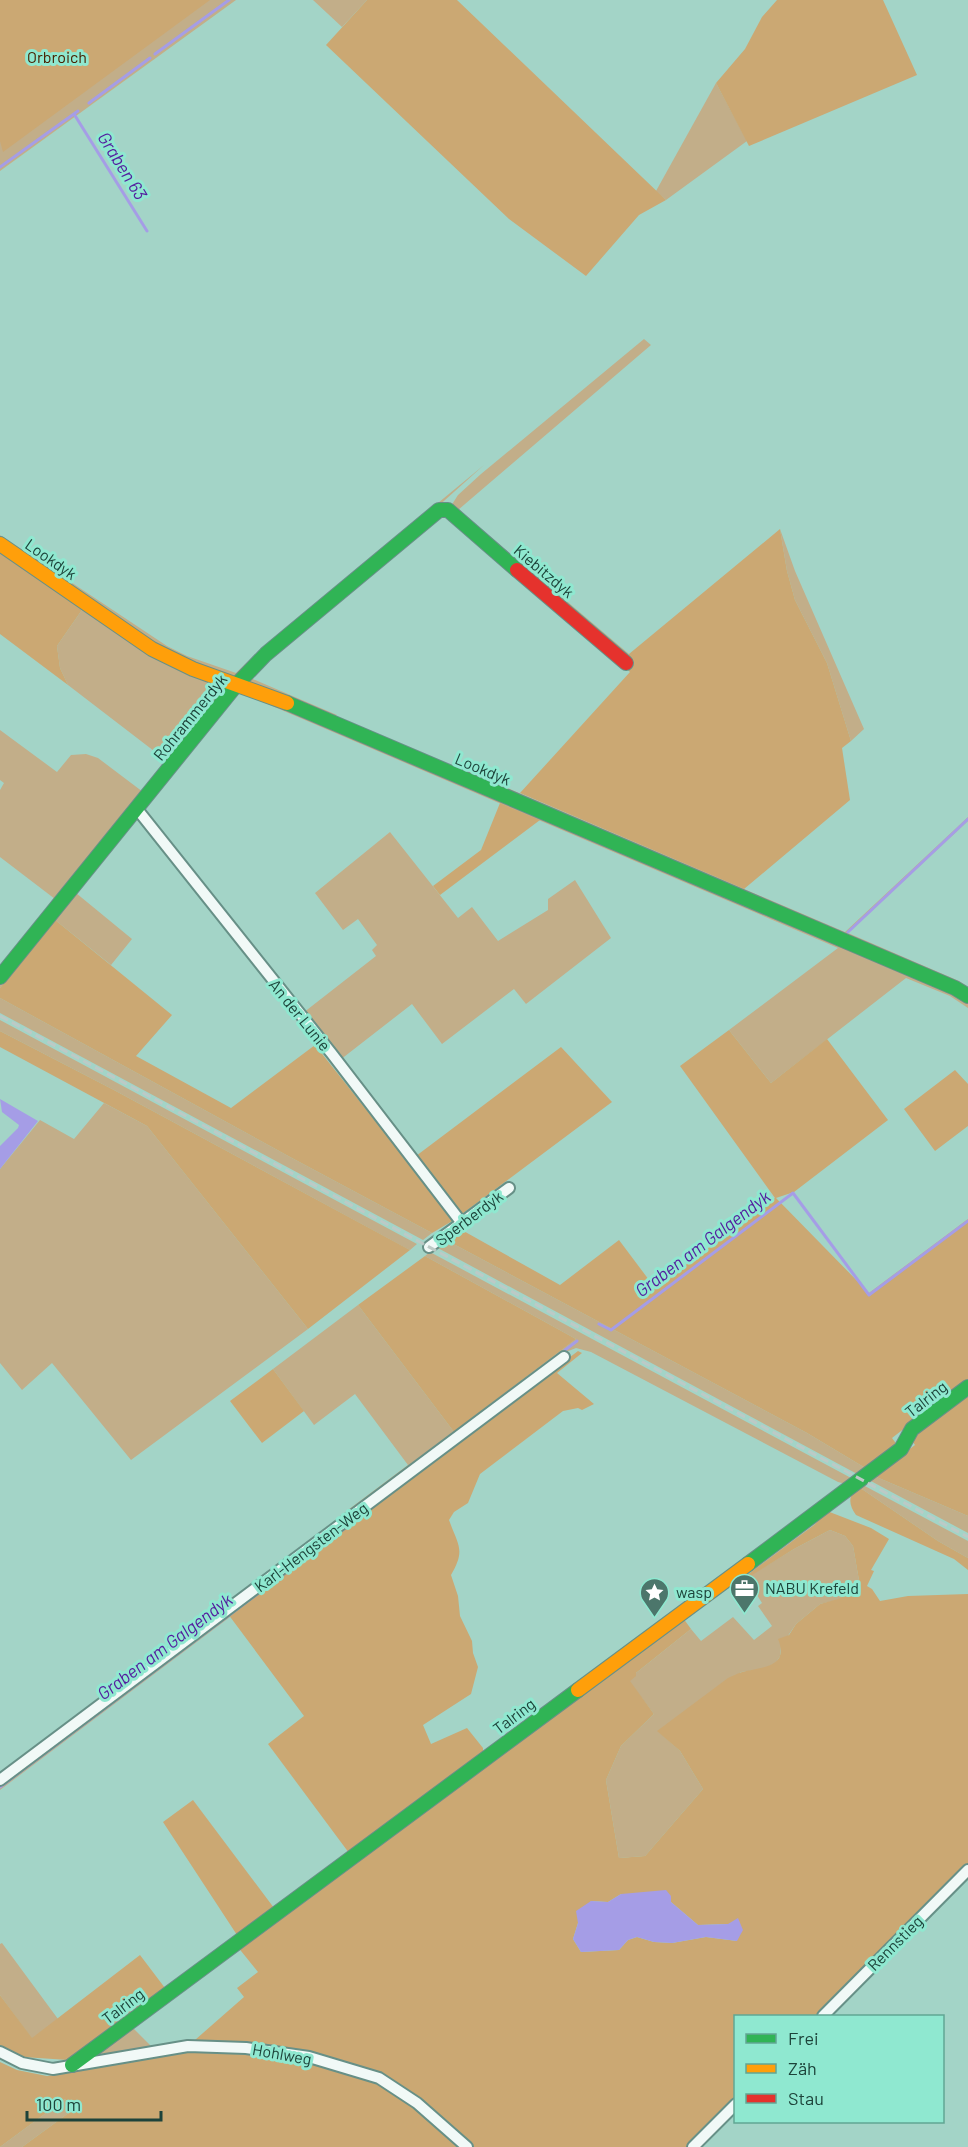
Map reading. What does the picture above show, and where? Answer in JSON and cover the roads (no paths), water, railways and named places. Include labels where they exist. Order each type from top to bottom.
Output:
[{"type":"street","name":"Kiebitzdyk","points":[[439,510],[448,510],[626,663]]},
{"type":"street","name":"Rohrammerdyk","points":[[0,977],[237,684],[266,654],[439,510]]},
{"type":"street","name":"Lookdyk","points":[[0,544],[152,649],[193,669],[334,722],[955,988],[968,996]]},
{"type":"street","name":"An der Lunie","points":[[137,809],[332,1054],[461,1222]]},
{"type":"street","name":"Sperberdyk","points":[[429,1247],[509,1188]]},
{"type":"street","name":"Karl-Hengsten-Weg","points":[[0,1780],[564,1357]]},
{"type":"street","name":"Talring","points":[[72,2065],[862,1480],[901,1449],[912,1429],[968,1387]]},
{"type":"street","name":"Rennstieg","points":[[824,2015],[968,1870]]},
{"type":"street","name":"Hohlweg","points":[[0,2052],[22,2063],[53,2069],[188,2046],[246,2048],[309,2057],[379,2078],[417,2103],[467,2147]]},
{"type":"street","points":[[693,2147],[734,2105]]},
{"type":"waterway","points":[[155,54],[229,0]]},
{"type":"waterway","points":[[89,103],[150,58]]},
{"type":"waterway","points":[[0,167],[78,111]]},
{"type":"waterway","name":"Graben 63","points":[[74,114],[147,231]]},
{"type":"waterway","points":[[848,932],[968,819]]},
{"type":"waterway","name":"Graben am Galgendyk","points":[[599,1324],[611,1330],[793,1193],[869,1295],[968,1221]]},
{"type":"waterway","name":"Graben am Galgendyk","points":[[565,1350],[577,1341]]},
{"type":"waterway","name":"Graben am Galgendyk","points":[[0,1787],[345,1528]]},
{"type":"railway","points":[[0,1016],[968,1537]]},
{"type":"place","name":"NABU Krefeld","points":[[744,1614]]},
{"type":"place","name":"wasp","points":[[655,1618]]},
{"type":"park label","name":"Orbroich","points":[[57,57]]}]
